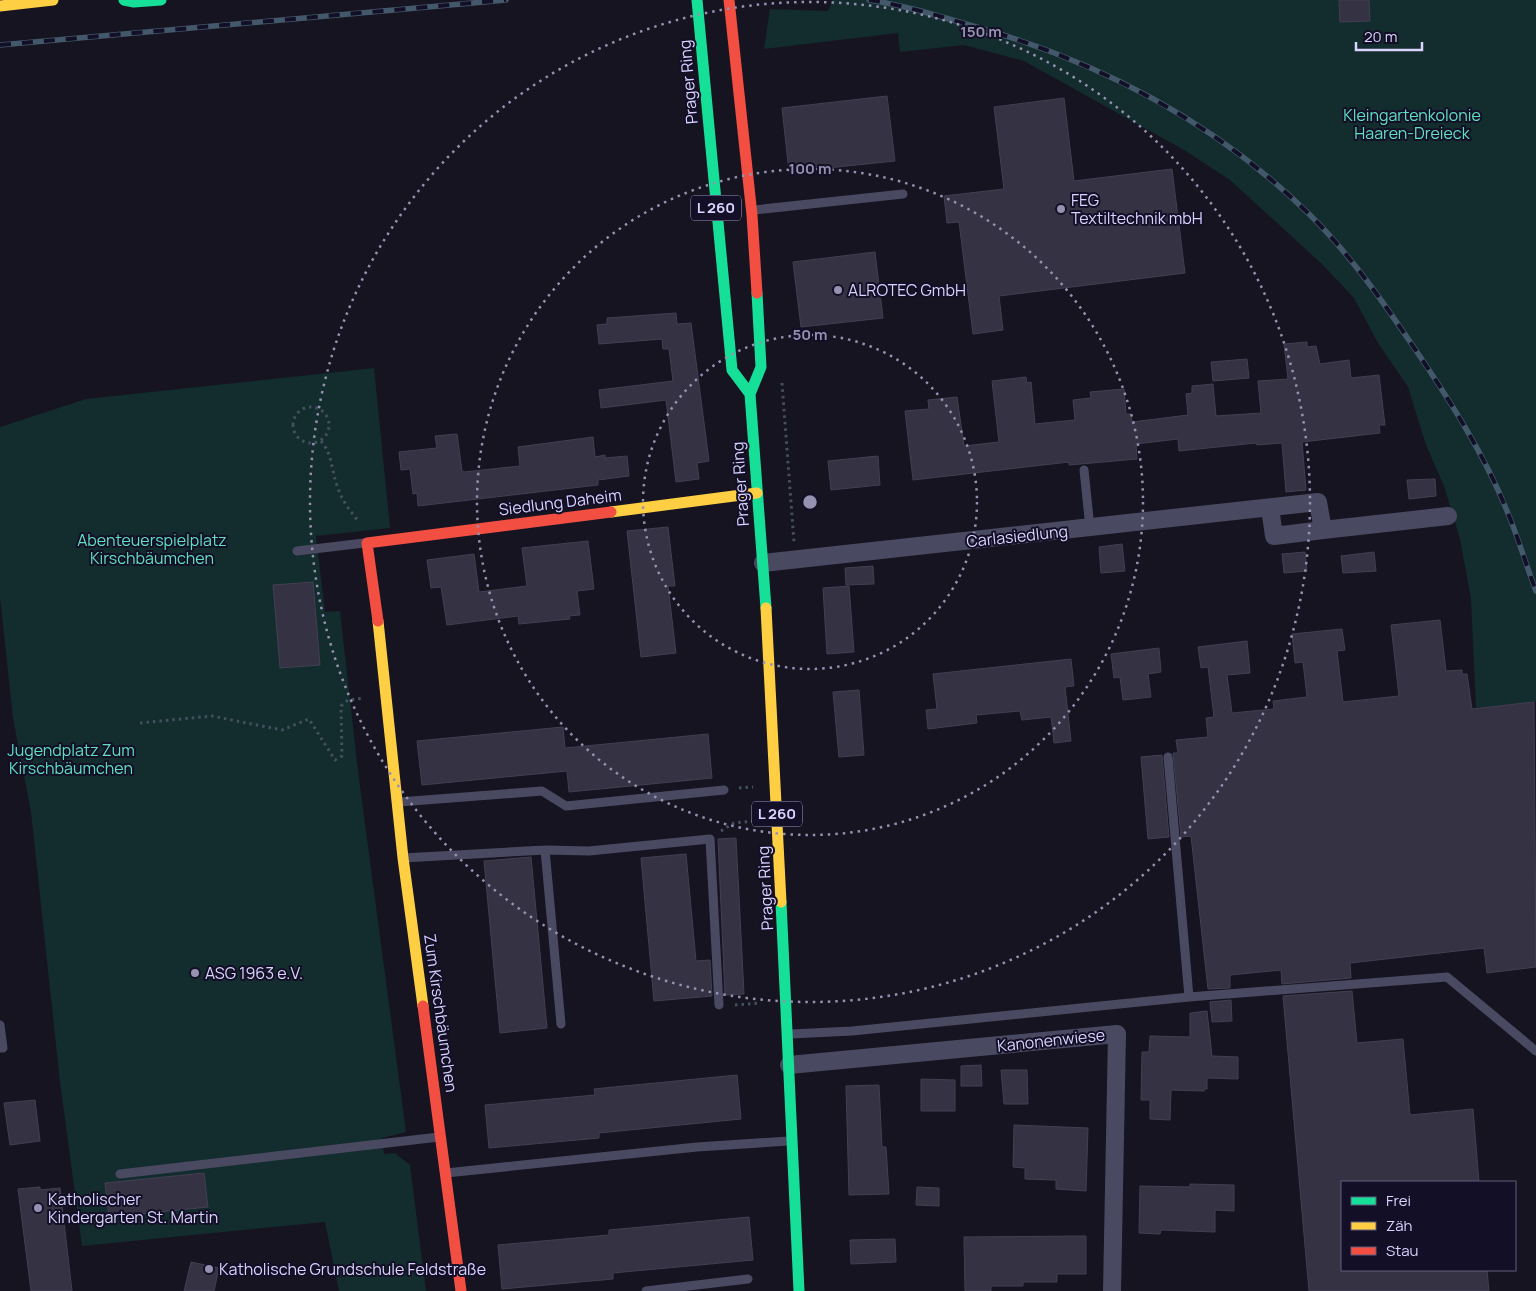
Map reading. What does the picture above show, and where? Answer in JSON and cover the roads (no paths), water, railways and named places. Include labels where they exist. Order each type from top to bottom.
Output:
[{"type":"main road","points":[[0,6],[53,0]]},
{"type":"main road","points":[[124,0],[134,2],[161,0]]},
{"type":"main road","name":"Prager Ring","points":[[697,0],[732,370],[750,394]]},
{"type":"main road","name":"Prager Ring","points":[[728,0],[751,210],[761,368],[750,394],[763,563],[787,1001],[798,1291]]},
{"type":"main road","name":"Siedlung Daheim","points":[[367,543],[757,494]]},
{"type":"main road","name":"Zum Kirschbäumchen","points":[[367,543],[374,576],[403,858],[442,1136],[461,1291]]},
{"type":"street","name":"Carlasiedlung","points":[[763,563],[1318,502],[1323,530]]},
{"type":"street","points":[[1270,508],[1274,536],[1448,516]]},
{"type":"street","name":"Kanonenwiese","points":[[789,1066],[1117,1034],[1112,1291]]},
{"type":"lane","points":[[751,210],[903,194]]},
{"type":"lane","points":[[1084,470],[1090,528]]},
{"type":"lane","points":[[297,551],[367,543]]},
{"type":"lane","points":[[1168,757],[1189,997]]},
{"type":"lane","points":[[396,802],[542,791],[566,806],[724,790]]},
{"type":"lane","points":[[403,858],[545,850],[589,851],[710,839],[719,1005]]},
{"type":"lane","points":[[545,850],[561,1024]]},
{"type":"lane","points":[[788,1034],[852,1031],[1370,981],[1447,977],[1536,1051]]},
{"type":"lane","points":[[0,1025],[3,1048],[0,1048]]},
{"type":"lane","points":[[120,1174],[384,1145],[442,1136]]},
{"type":"lane","points":[[446,1173],[697,1147],[793,1140]]},
{"type":"lane","points":[[646,1291],[748,1279]]},
{"type":"railway","points":[[0,45],[506,0]]},
{"type":"railway","points":[[869,0],[914,9],[987,30],[1032,45],[1118,81],[1159,102],[1199,127],[1238,153],[1274,182],[1309,214],[1354,264],[1394,318],[1444,392],[1489,470],[1515,531],[1536,591]]},
{"type":"place","name":"FEG Textiltechnik mbH","points":[[1061,209]]},
{"type":"place","name":"ALROTEC GmbH","points":[[838,290]]},
{"type":"place","name":"ASG 1963 e.V.","points":[[195,973]]},
{"type":"place","name":"Katholischer Kindergarten St. Martin","points":[[38,1208]]},
{"type":"place","name":"Katholische Grundschule Feldstraße","points":[[209,1269]]},
{"type":"park label","name":"Kleingartenkolonie Haaren-Dreieck","points":[[1412,124]]},
{"type":"park label","name":"Abenteuerspielplatz Kirschbäumchen","points":[[152,549]]},
{"type":"park label","name":"Jugendplatz Zum Kirschbäumchen","points":[[71,759]]}]
